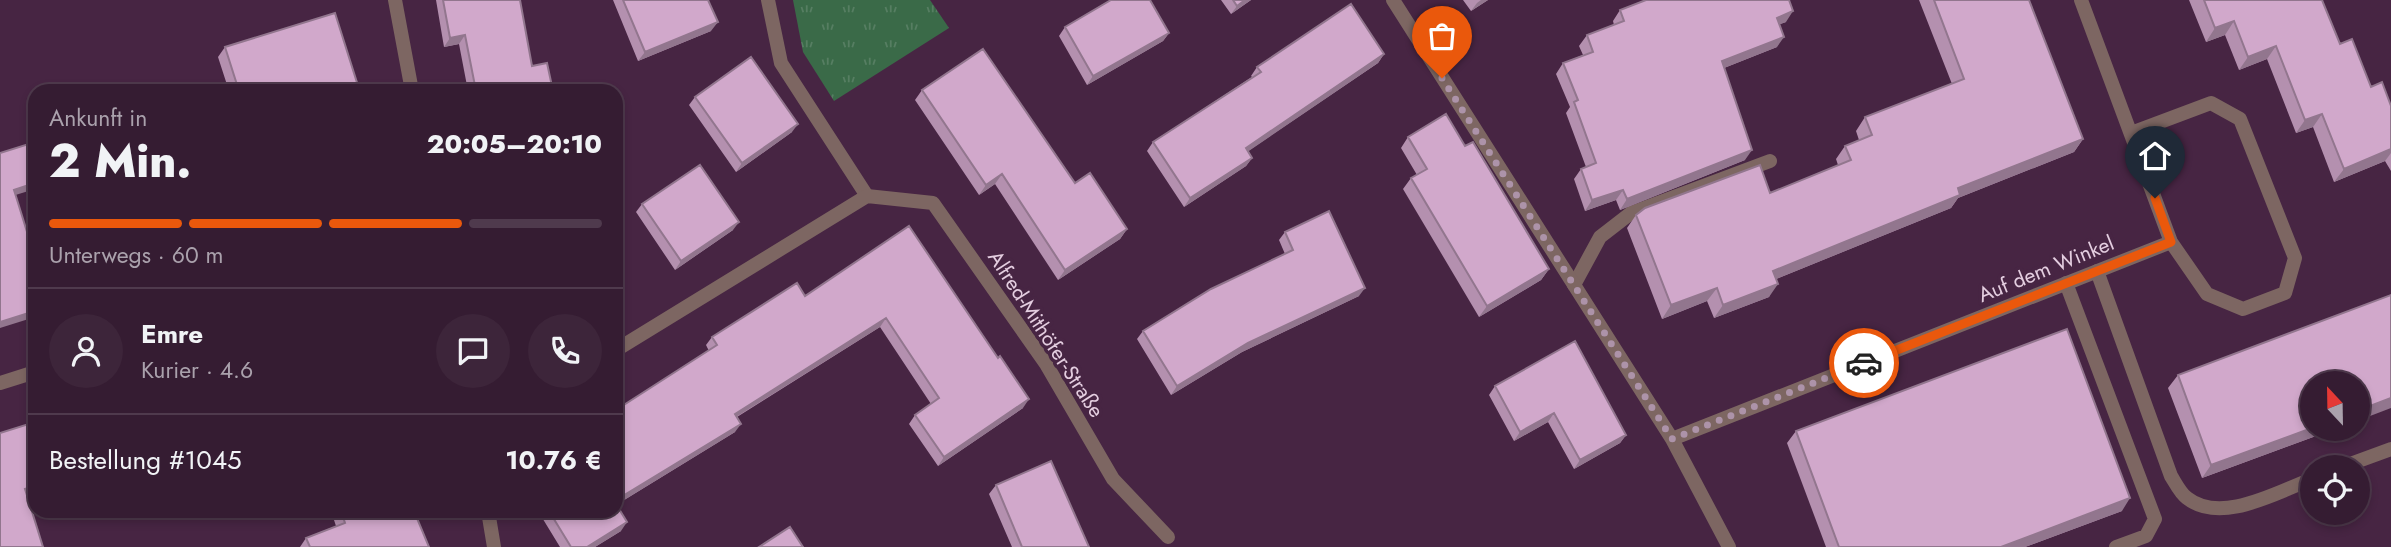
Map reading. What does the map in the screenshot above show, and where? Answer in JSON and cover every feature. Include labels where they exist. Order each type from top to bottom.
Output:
[{"type":"street","points":[[396,0],[411,84]]},
{"type":"street","points":[[623,346],[867,196],[781,63],[768,0]]},
{"type":"street","points":[[1393,0],[1672,439],[1729,547]]},
{"type":"street","points":[[2081,0],[2171,242],[2207,293],[2243,309],[2285,293],[2295,258],[2240,119],[2211,103],[2131,133]]},
{"type":"street","points":[[1574,285],[1600,237],[1631,213],[1770,161]]},
{"type":"street","name":"Alfred-Mithöfer-Straße","points":[[867,196],[933,203],[1046,364],[1113,479],[1168,537]]},
{"type":"street","name":"Auf dem Winkel","points":[[1672,439],[2171,242]]},
{"type":"street","points":[[2097,271],[2171,476],[2186,497],[2208,509],[2243,505],[2300,484]]},
{"type":"street","points":[[2066,283],[2155,519],[2146,536],[2116,547]]},
{"type":"street","points":[[0,383],[28,374]]},
{"type":"street","points":[[2370,457],[2391,449]]},
{"type":"street","points":[[489,518],[494,547]]},
{"type":"green space","points":[[793,0],[930,0],[949,28],[834,101],[803,52]]},
{"type":"building","points":[[443,0],[520,0],[532,66],[547,63],[552,84],[475,84],[465,35],[450,38]]},
{"type":"building","points":[[623,0],[708,0],[718,22],[645,52]]},
{"type":"building","points":[[1111,0],[1150,0],[1169,33],[1093,76],[1065,27]]},
{"type":"building","points":[[1233,0],[1245,0],[1237,6]]},
{"type":"building","points":[[1646,0],[1789,0],[1793,11],[1777,18],[1784,37],[1722,61],[1752,150],[1627,199],[1623,190],[1592,200],[1581,169],[1596,163],[1574,102],[1578,100],[1563,63],[1593,52],[1587,35],[1624,21],[1620,10]]},
{"type":"building","points":[[1934,0],[2029,0],[2083,139],[1958,188],[1960,195],[1773,271],[1778,284],[1723,305],[1717,288],[1671,305],[1636,215],[1645,208],[1760,165],[1770,193],[1851,160],[1845,146],[1872,135],[1865,117],[1964,79]]},
{"type":"building","points":[[2204,0],[2322,0],[2340,44],[2352,39],[2371,87],[2382,82],[2391,106],[2391,149],[2344,169],[2322,114],[2305,120],[2276,46],[2248,57],[2234,21],[2215,28]]},
{"type":"building","points":[[1351,4],[1384,54],[1246,148],[1252,158],[1190,198],[1153,142],[1261,72],[1257,67]]},
{"type":"building","points":[[335,13],[357,84],[237,84],[225,47]]},
{"type":"building","points":[[983,49],[1075,183],[1090,173],[1127,229],[1065,270],[1002,174],[986,185],[922,90]]},
{"type":"building","points":[[751,57],[798,124],[742,163],[695,97]]},
{"type":"building","points":[[1446,114],[1465,146],[1473,142],[1549,269],[1487,306],[1411,178],[1427,169],[1408,137]]},
{"type":"building","points":[[28,144],[28,185],[14,190],[28,235],[28,313],[0,322],[0,153]]},
{"type":"building","points":[[700,165],[739,222],[681,261],[642,204]]},
{"type":"building","points":[[1329,211],[1365,288],[1248,343],[1177,386],[1143,331],[1211,289],[1293,250],[1285,232]]},
{"type":"building","points":[[909,226],[998,358],[1000,356],[1029,399],[944,457],[915,415],[939,398],[886,318],[735,414],[741,424],[623,496],[623,405],[717,345],[712,337],[797,283],[805,296]]},
{"type":"building","points":[[2391,295],[2391,398],[2370,406],[2370,371],[2300,371],[2300,432],[2211,465],[2178,375]]},
{"type":"building","points":[[2067,329],[2130,498],[2001,547],[1839,547],[1796,431]]},
{"type":"building","points":[[1575,341],[1626,435],[1580,460],[1554,413],[1520,432],[1495,386]]},
{"type":"building","points":[[28,424],[28,488],[25,489],[28,518],[34,518],[43,547],[0,547],[0,433]]},
{"type":"building","points":[[1051,461],[1089,547],[1022,547],[996,485]]},
{"type":"building","points":[[623,515],[627,522],[587,547],[571,547],[553,518],[623,518]]},
{"type":"building","points":[[343,518],[417,518],[429,547],[310,547],[306,538],[345,523]]},
{"type":"building","points":[[790,527],[803,547],[759,547]]},
{"type":"way so far","points":[[1442,78],[1672,439],[1864,363]]},
{"type":"route","points":[[1864,363],[2171,242],[2155,198]]}]
